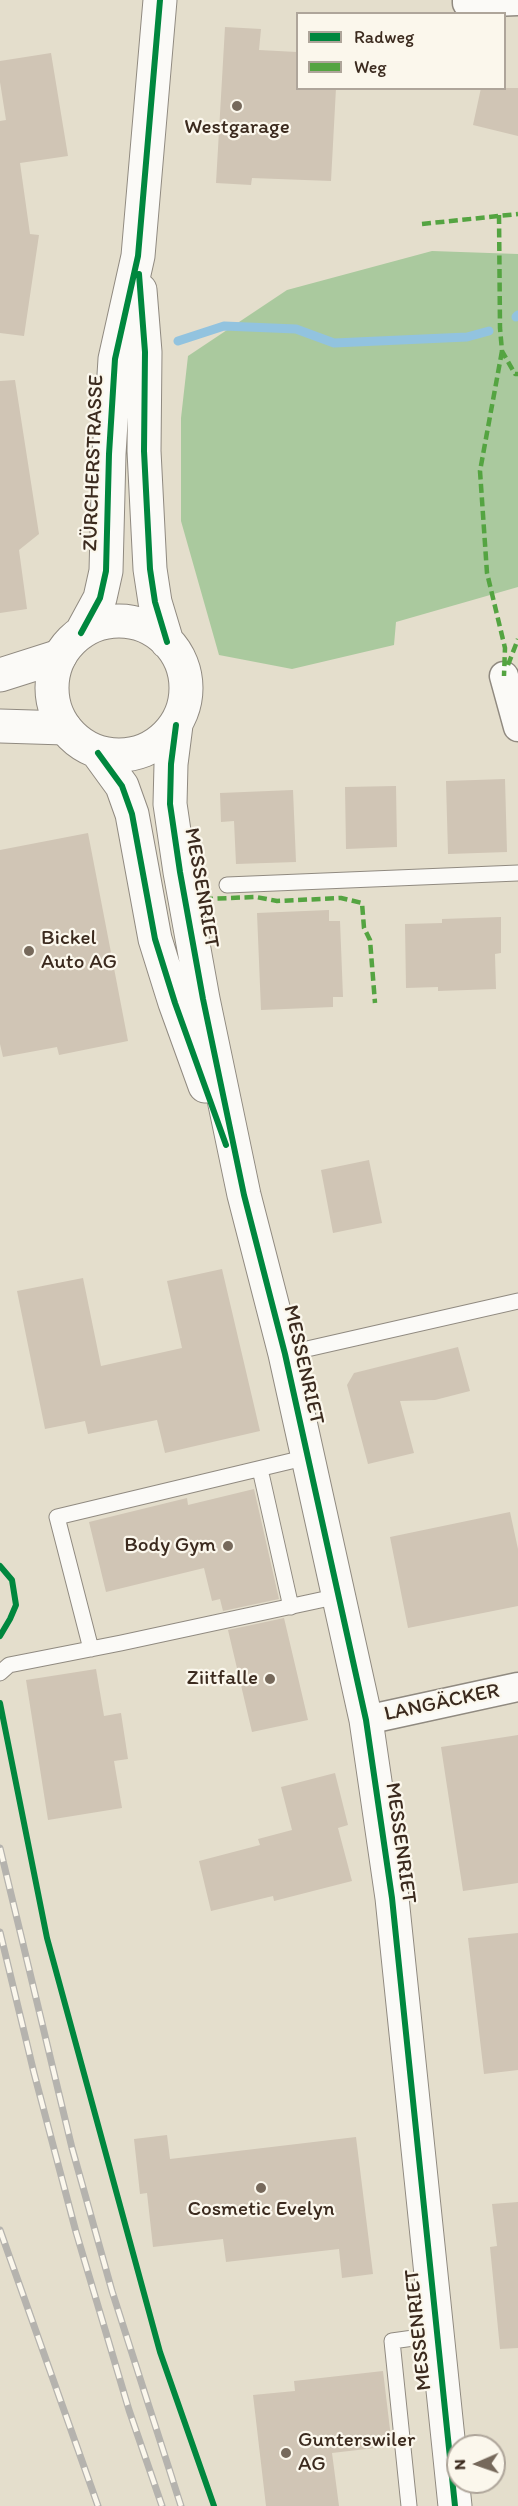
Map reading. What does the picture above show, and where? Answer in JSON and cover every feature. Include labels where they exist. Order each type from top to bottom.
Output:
[{"type":"main road","name":"ZÜRCHERSTRASSE","points":[[71,644],[100,598],[106,571],[109,454],[115,359],[138,256],[160,0]]},
{"type":"main road","name":"ZÜRCHERSTRASSE","points":[[138,256],[145,352],[144,452],[149,558],[155,602],[167,642]]},
{"type":"main road","name":"MESSENRIET","points":[[176,725],[160,742],[139,753],[119,756],[98,753],[80,743],[65,728],[56,712],[52,693],[53,674],[71,644],[98,624],[117,621],[135,623],[153,630],[178,656],[185,673],[187,691],[176,725],[171,764],[170,804],[180,872],[195,1020],[285,1354],[366,1720],[392,1898],[454,2506]]},
{"type":"main road","points":[[0,675],[71,644]]},
{"type":"main road","points":[[0,726],[65,728]]},
{"type":"main road","name":"MESSENRIET","points":[[98,753],[122,786],[132,814],[155,939],[195,1020]]},
{"type":"street","points":[[466,5],[518,1]]},
{"type":"street","points":[[504,676],[518,727]]},
{"type":"street","name":"LANGÄCKER","points":[[366,1720],[518,1687]]},
{"type":"lane","points":[[227,885],[518,873]]},
{"type":"lane","points":[[285,1354],[518,1301]]},
{"type":"lane","points":[[91,1649],[57,1516],[308,1458]]},
{"type":"lane","points":[[260,1469],[291,1607]]},
{"type":"lane","points":[[0,1673],[9,1665],[339,1596]]},
{"type":"lane","points":[[409,2506],[392,2341],[435,2336]]},
{"type":"green space","points":[[432,251],[518,254],[518,587],[396,622],[394,645],[292,669],[219,655],[181,521],[181,418],[188,356],[287,290]]},
{"type":"building","points":[[225,27],[261,29],[259,50],[296,52],[296,90],[336,90],[331,181],[252,178],[251,185],[216,183]]},
{"type":"building","points":[[51,53],[68,156],[20,163],[30,234],[39,235],[24,336],[0,333],[0,121],[6,120],[0,82],[0,61]]},
{"type":"building","points":[[518,88],[518,136],[473,125],[481,90]]},
{"type":"building","points":[[15,380],[39,534],[19,550],[27,609],[0,613],[0,381]]},
{"type":"building","points":[[505,779],[507,852],[448,854],[446,781]]},
{"type":"building","points":[[396,786],[397,847],[346,849],[345,787]]},
{"type":"building","points":[[293,790],[296,862],[236,864],[234,821],[221,822],[220,793]]},
{"type":"building","points":[[88,833],[128,1041],[59,1055],[57,1047],[3,1057],[0,1044],[0,850]]},
{"type":"building","points":[[329,910],[329,921],[340,921],[343,997],[333,997],[333,1007],[261,1010],[257,913]]},
{"type":"building","points":[[501,917],[501,953],[495,954],[496,989],[438,991],[438,987],[406,988],[405,924],[442,923],[442,919]]},
{"type":"building","points":[[369,1160],[382,1223],[333,1233],[321,1170]]},
{"type":"building","points":[[222,1269],[260,1431],[165,1453],[157,1420],[88,1434],[85,1421],[45,1429],[17,1291],[83,1278],[101,1366],[182,1348],[167,1281]]},
{"type":"building","points":[[458,1347],[470,1391],[435,1400],[400,1401],[414,1453],[368,1464],[347,1385],[354,1373]]},
{"type":"building","points":[[254,1489],[279,1599],[223,1611],[220,1599],[212,1601],[204,1568],[106,1592],[89,1522],[187,1498],[188,1505]]},
{"type":"building","points":[[510,1512],[518,1549],[518,1606],[408,1628],[390,1537]]},
{"type":"building","points":[[284,1618],[308,1720],[252,1732],[228,1630]]},
{"type":"building","points":[[96,1669],[104,1716],[121,1713],[128,1759],[114,1761],[122,1808],[48,1820],[26,1680]]},
{"type":"building","points":[[518,1735],[518,1883],[463,1891],[441,1747]]},
{"type":"building","points":[[335,1773],[348,1825],[338,1828],[352,1881],[274,1901],[273,1896],[211,1911],[199,1861],[260,1845],[258,1839],[292,1830],[281,1787]]},
{"type":"building","points":[[518,1933],[518,2070],[484,2074],[468,1938]]},
{"type":"building","points":[[167,2135],[170,2159],[356,2137],[373,2274],[342,2278],[339,2249],[226,2262],[223,2239],[153,2247],[147,2193],[140,2194],[134,2139]]},
{"type":"building","points":[[518,2202],[518,2348],[500,2349],[490,2247],[497,2246],[492,2204]]},
{"type":"building","points":[[383,2371],[392,2446],[332,2453],[339,2506],[266,2506],[253,2395],[295,2391],[294,2381]]},
{"type":"waterway","points":[[178,341],[224,326],[296,329],[334,343],[467,337],[489,331]]},
{"type":"railway","points":[[0,1848],[72,2148],[112,2291],[181,2506]]},
{"type":"railway","points":[[0,1932],[76,2232],[129,2410],[162,2506]]},
{"type":"railway","points":[[0,2230],[98,2506]]},
{"type":"marked path","points":[[422,224],[518,214]]},
{"type":"marked path","points":[[499,215],[502,351],[515,374],[518,374]]},
{"type":"marked path","points":[[502,351],[480,471],[487,573],[505,648],[504,676]]},
{"type":"marked path","points":[[508,665],[518,639]]},
{"type":"marked path","points":[[204,899],[256,897],[277,901],[341,898],[362,903],[364,928],[370,940],[375,1003]]},
{"type":"cycle path","points":[[81,633],[100,598],[106,571],[109,454],[115,359],[138,256],[160,0]]},
{"type":"cycle path","points":[[139,274],[145,352],[144,451],[150,569],[155,602],[167,642]]},
{"type":"cycle path","points":[[176,725],[171,764],[170,804],[203,999],[244,1195],[285,1354],[366,1720],[392,1898],[455,2506]]},
{"type":"cycle path","points":[[98,753],[122,786],[132,814],[155,939],[175,1003],[226,1145]]},
{"type":"cycle path","points":[[0,1566],[12,1580],[16,1605],[0,1636]]},
{"type":"cycle path","points":[[0,1703],[47,1938],[160,2352],[214,2506]]},
{"type":"place","name":"Westgarage","points":[[237,106]]},
{"type":"place","name":"Bickel Auto AG","points":[[29,951]]},
{"type":"place","name":"Body Gym","points":[[228,1546]]},
{"type":"place","name":"Ziitfalle","points":[[270,1679]]},
{"type":"place","name":"Cosmetic Evelyn","points":[[261,2188]]},
{"type":"place","name":"Gunterswiler AG","points":[[286,2453]]}]
